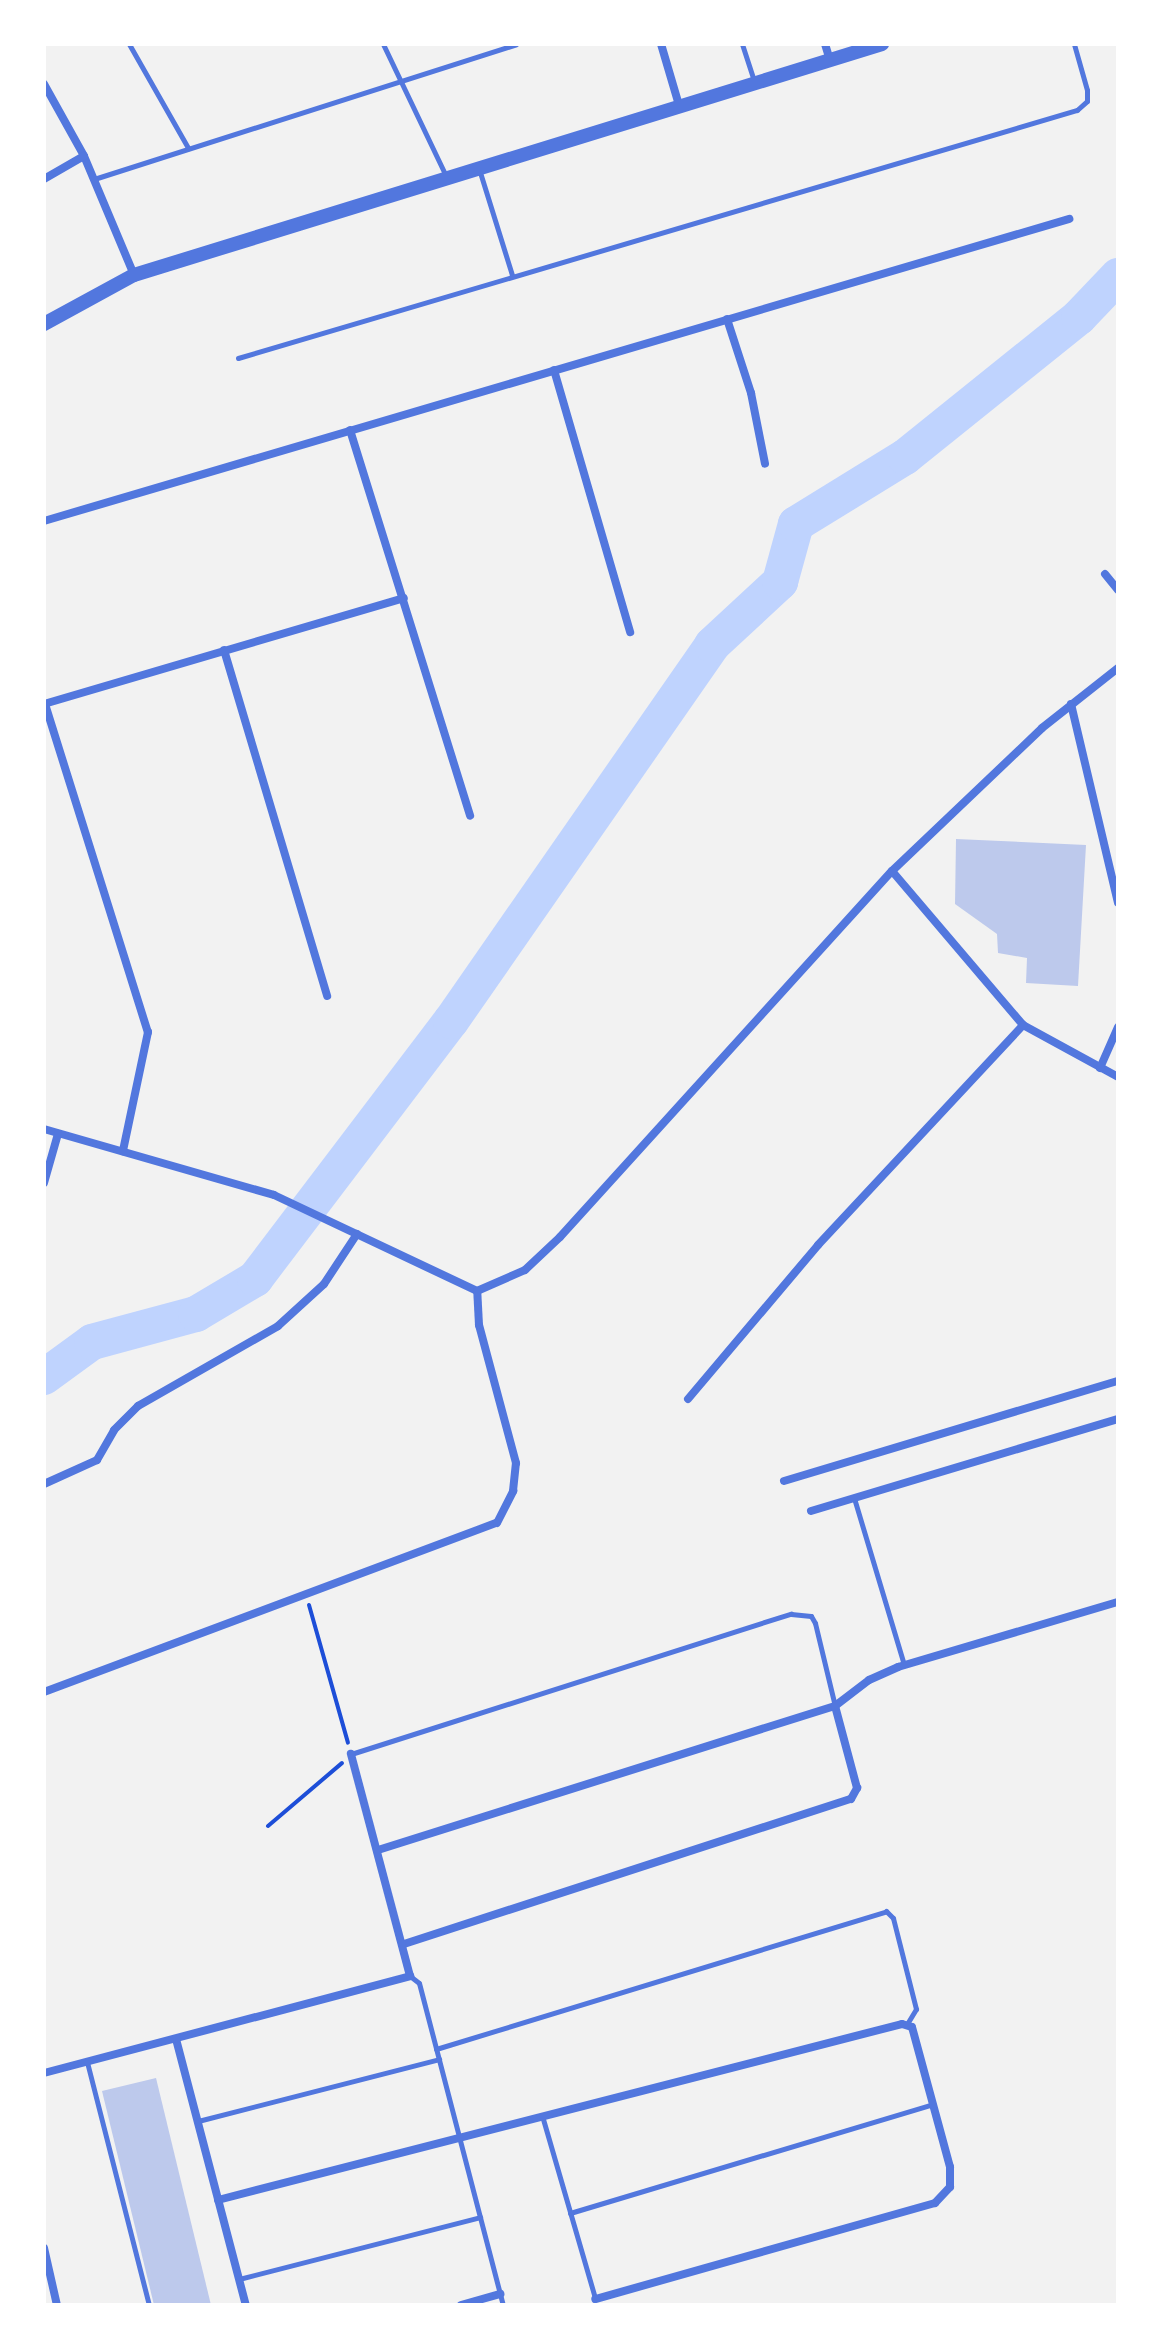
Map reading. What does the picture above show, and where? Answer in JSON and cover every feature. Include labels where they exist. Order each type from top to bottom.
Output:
[{"type":"street","points":[[661,44],[679,105]]},
{"type":"street","points":[[825,44],[830,60]]},
{"type":"street","points":[[44,324],[134,275],[446,176],[882,44]]},
{"type":"street","points":[[44,84],[84,156],[134,275]]},
{"type":"street","points":[[44,179],[84,156]]},
{"type":"street","points":[[44,521],[1069,219]]},
{"type":"street","points":[[727,319],[752,399],[765,464]]},
{"type":"street","points":[[554,370],[630,632]]},
{"type":"street","points":[[350,430],[470,816]]},
{"type":"street","points":[[1105,574],[1118,590]]},
{"type":"street","points":[[123,1151],[148,1032],[44,704],[404,598]]},
{"type":"street","points":[[224,650],[327,996]]},
{"type":"street","points":[[44,1129],[274,1195],[477,1291],[525,1270],[560,1237],[892,871],[1071,704],[1118,668]]},
{"type":"street","points":[[1071,704],[1118,903]]},
{"type":"street","points":[[892,871],[1023,1025],[1118,1077]]},
{"type":"street","points":[[688,1399],[818,1245],[1023,1025]]},
{"type":"street","points":[[1100,1068],[1118,1027]]},
{"type":"street","points":[[44,1183],[58,1134]]},
{"type":"street","points":[[44,1484],[97,1460],[114,1430],[138,1406],[278,1326],[324,1284],[357,1234]]},
{"type":"street","points":[[44,1692],[497,1523],[505,1513],[516,1463],[482,1340],[477,1291]]},
{"type":"street","points":[[784,1481],[1118,1381]]},
{"type":"street","points":[[811,1511],[1118,1419]]},
{"type":"street","points":[[378,1850],[835,1706],[869,1680],[905,1665],[1118,1602]]},
{"type":"street","points":[[404,1944],[851,1799],[857,1788],[835,1706]]},
{"type":"street","points":[[44,2073],[410,1976],[404,1944],[351,1754]]},
{"type":"street","points":[[218,2200],[907,2024],[950,2167],[950,2187],[935,2203],[595,2299]]},
{"type":"street","points":[[176,2039],[246,2305]]},
{"type":"street","points":[[44,2248],[57,2305]]},
{"type":"street","points":[[461,2305],[500,2294]]},
{"type":"lane","points":[[129,44],[188,148]]},
{"type":"lane","points":[[383,44],[446,176]]},
{"type":"lane","points":[[94,179],[516,44]]},
{"type":"lane","points":[[742,44],[754,82]]},
{"type":"lane","points":[[238,358],[1077,110],[1087,101],[1074,44]]},
{"type":"lane","points":[[478,167],[512,275]]},
{"type":"lane","points":[[854,1498],[905,1665]]},
{"type":"lane","points":[[351,1754],[791,1614],[811,1616],[815,1623],[835,1706]]},
{"type":"lane","points":[[436,2049],[886,1911],[916,2009],[907,2024]]},
{"type":"lane","points":[[410,1976],[419,1983],[503,2305]]},
{"type":"lane","points":[[198,2121],[439,2059]]},
{"type":"lane","points":[[87,2062],[149,2305]]},
{"type":"lane","points":[[570,2213],[933,2104]]},
{"type":"lane","points":[[543,2119],[595,2299]]},
{"type":"lane","points":[[239,2279],[480,2217]]},
{"type":"path","points":[[268,1826],[351,1754],[306,1592]]},
{"type":"building","points":[[956,839],[1086,845],[1078,986],[1026,983],[1027,958],[998,953],[997,934],[955,904]]},
{"type":"building","points":[[156,2078],[211,2305],[154,2305],[102,2091]]},
{"type":"waterway","points":[[44,1377],[92,1342],[196,1314],[255,1279],[451,1021],[712,645],[780,582],[796,524],[905,457],[1079,317],[1118,276]]}]
